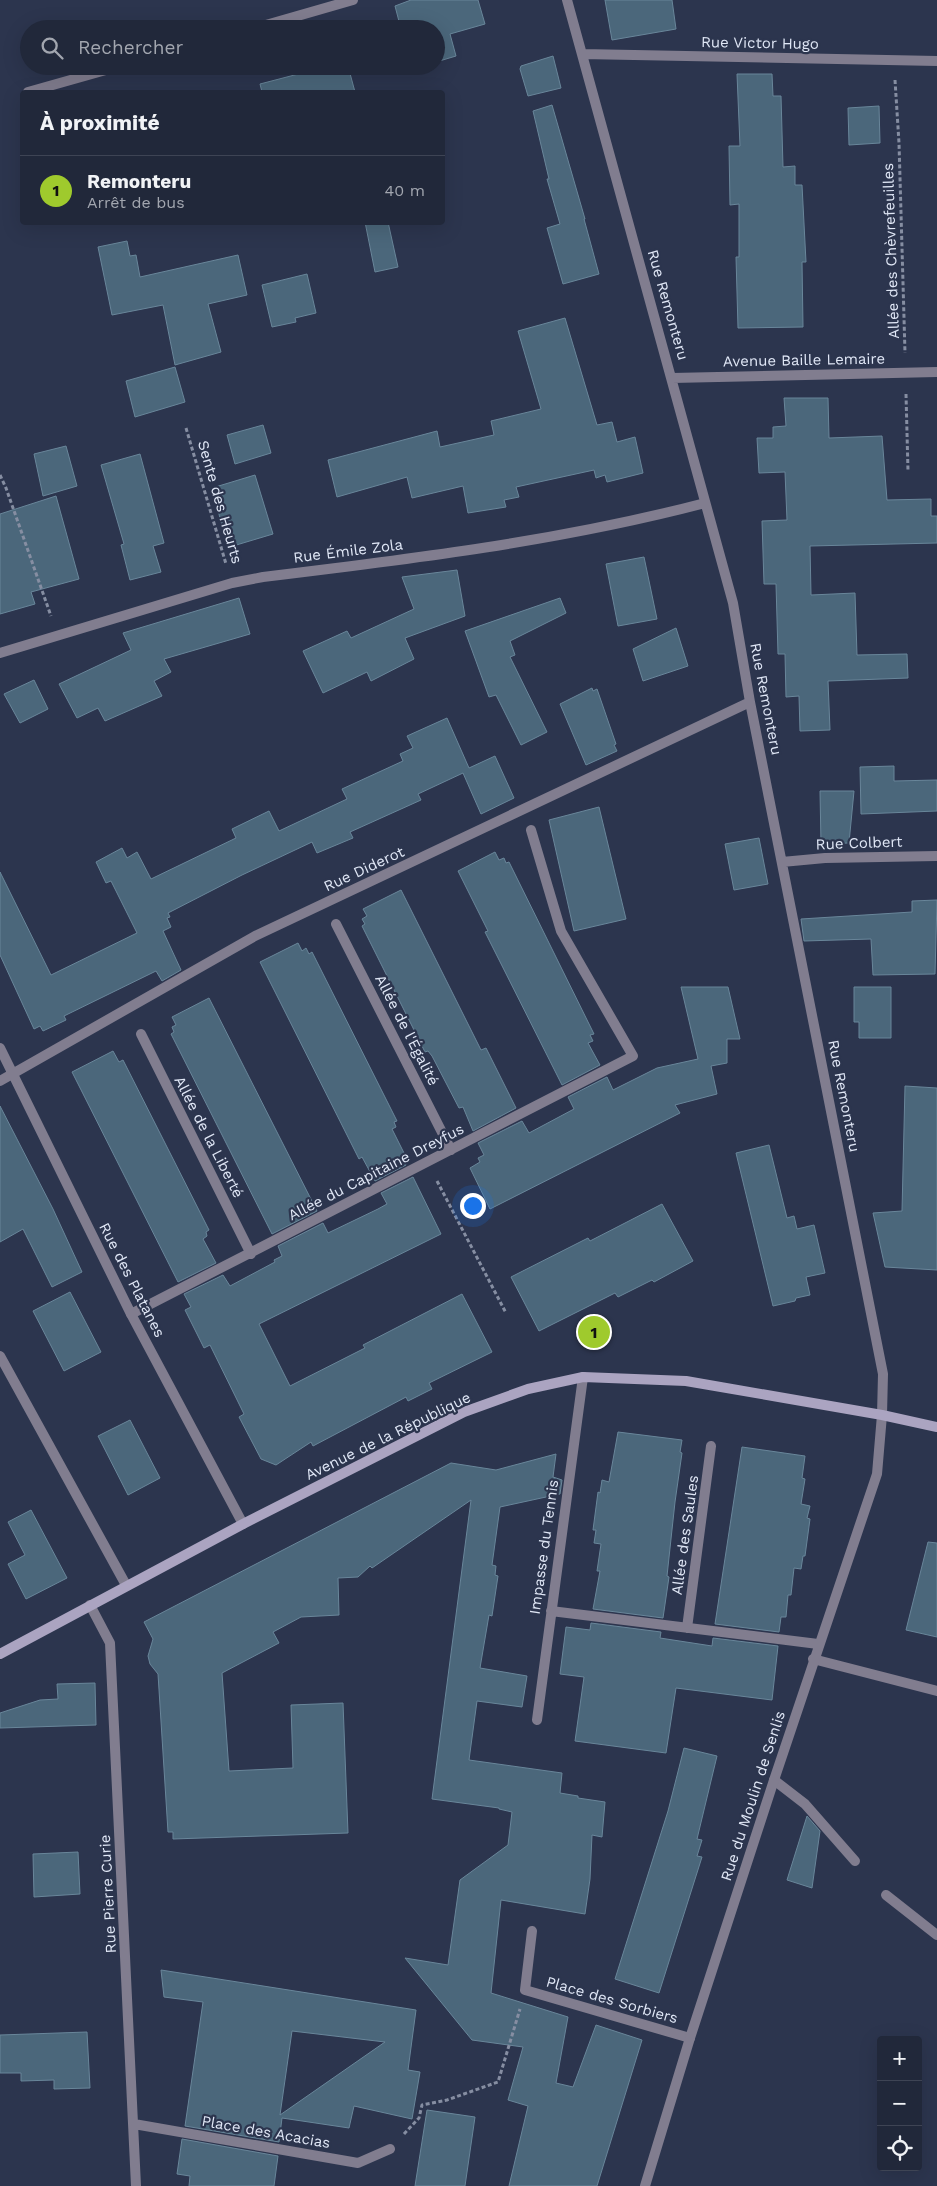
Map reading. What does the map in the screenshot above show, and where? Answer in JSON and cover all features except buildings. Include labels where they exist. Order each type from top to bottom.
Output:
[{"type":"street","points":[[283,20],[353,0]]},
{"type":"street","name":"Rue Remonteru","points":[[567,0],[733,603],[750,702],[883,1374],[882,1414]]},
{"type":"street","name":"Rue Victor Hugo","points":[[582,54],[937,61]]},
{"type":"street","points":[[35,90],[88,75]]},
{"type":"street","name":"Avenue Baille Lemaire","points":[[672,378],[937,372]]},
{"type":"street","name":"Rue Émile Zola","points":[[0,652],[232,583],[263,577],[464,552],[644,519],[705,503]]},
{"type":"street","name":"Rue Diderot","points":[[0,1082],[255,936],[750,702]]},
{"type":"street","name":"Allée du Capitaine Dreyfus","points":[[131,1314],[633,1056],[561,931],[532,830]]},
{"type":"street","name":"Rue Colbert","points":[[782,862],[825,858],[937,856]]},
{"type":"street","name":"Allée de l'Égalité","points":[[336,924],[451,1150]]},
{"type":"street","name":"Allée de la Liberté","points":[[141,1034],[251,1254]]},
{"type":"street","name":"Rue des Platanes","points":[[0,1048],[131,1314],[243,1524]]},
{"type":"street","points":[[0,1356],[126,1585]]},
{"type":"street","name":"Avenue de la République","points":[[0,1654],[126,1585],[464,1412],[528,1389],[583,1377],[686,1381],[882,1414],[937,1427]]},
{"type":"street","name":"Impasse du Tennis","points":[[537,1720],[583,1377]]},
{"type":"street","name":"Rue du Moulin de Senlis","points":[[645,2186],[690,2038],[813,1659],[877,1474],[882,1414]]},
{"type":"street","name":"Allée des Saules","points":[[688,1628],[711,1446]]},
{"type":"street","name":"Rue Pierre Curie","points":[[90,1605],[110,1643],[136,2186]]},
{"type":"street","points":[[551,1611],[818,1644]]},
{"type":"street","points":[[813,1659],[937,1691]]},
{"type":"street","points":[[774,1780],[805,1804],[855,1861]]},
{"type":"street","points":[[886,1895],[937,1934]]},
{"type":"street","name":"Place des Sorbiers","points":[[532,1931],[525,1990],[690,2038]]},
{"type":"street","name":"Place des Acacias","points":[[134,2124],[358,2163],[390,2149]]},
{"type":"path","name":"Allée des Chèvrefeuilles","points":[[894,60],[900,152],[908,471]]},
{"type":"path","name":"Sente des Heurts","points":[[186,428],[232,583]]},
{"type":"path","points":[[0,475],[58,635]]},
{"type":"path","points":[[428,1162],[506,1314]]},
{"type":"path","points":[[390,2149],[419,2118],[422,2104],[447,2100],[498,2082],[525,1990]]},
{"type":"place","name":"Remonteru","points":[[594,1332]]}]
